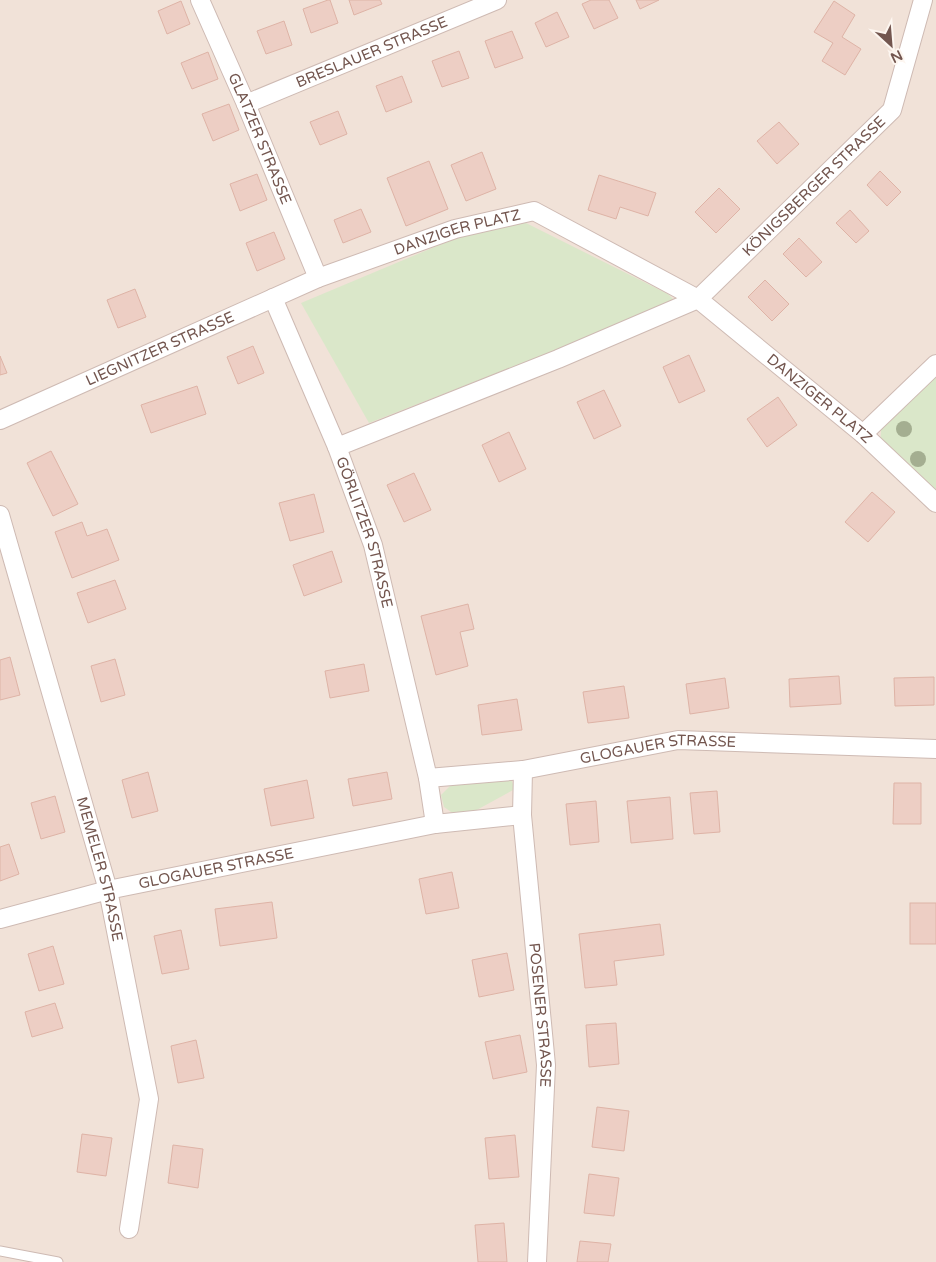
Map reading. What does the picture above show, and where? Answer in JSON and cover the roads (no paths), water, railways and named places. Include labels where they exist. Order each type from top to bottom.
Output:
[{"type":"street","name":"GLATZER STRASSE","points":[[200,0],[246,104],[318,278]]},
{"type":"street","name":"BRESLAUER STRASSE","points":[[246,104],[497,0]]},
{"type":"street","name":"KÖNIGSBERGER STRASSE","points":[[698,299],[892,110],[923,0]]},
{"type":"street","name":"DANZIGER PLATZ","points":[[318,278],[455,229],[534,211],[698,299],[863,434],[936,503]]},
{"type":"street","name":"LIEGNITZER STRASSE","points":[[0,420],[318,278]]},
{"type":"street","name":"GÖRLITZER STRASSE","points":[[273,298],[337,447],[373,545],[428,778]]},
{"type":"street","points":[[337,447],[558,359],[698,299]]},
{"type":"street","points":[[863,434],[936,364]]},
{"type":"street","name":"MEMELER STRASSE","points":[[0,515],[108,890],[149,1099],[129,1229]]},
{"type":"street","name":"GLOGAUER STRASSE","points":[[428,778],[523,770],[678,740],[936,749]]},
{"type":"street","name":"POSENER STRASSE","points":[[523,770],[522,815],[546,1066],[538,1262]]},
{"type":"street","points":[[428,778],[435,824]]},
{"type":"street","name":"GLOGAUER STRASSE","points":[[0,919],[108,890],[435,824],[522,815]]},
{"type":"lane","points":[[0,1251],[58,1262]]}]
